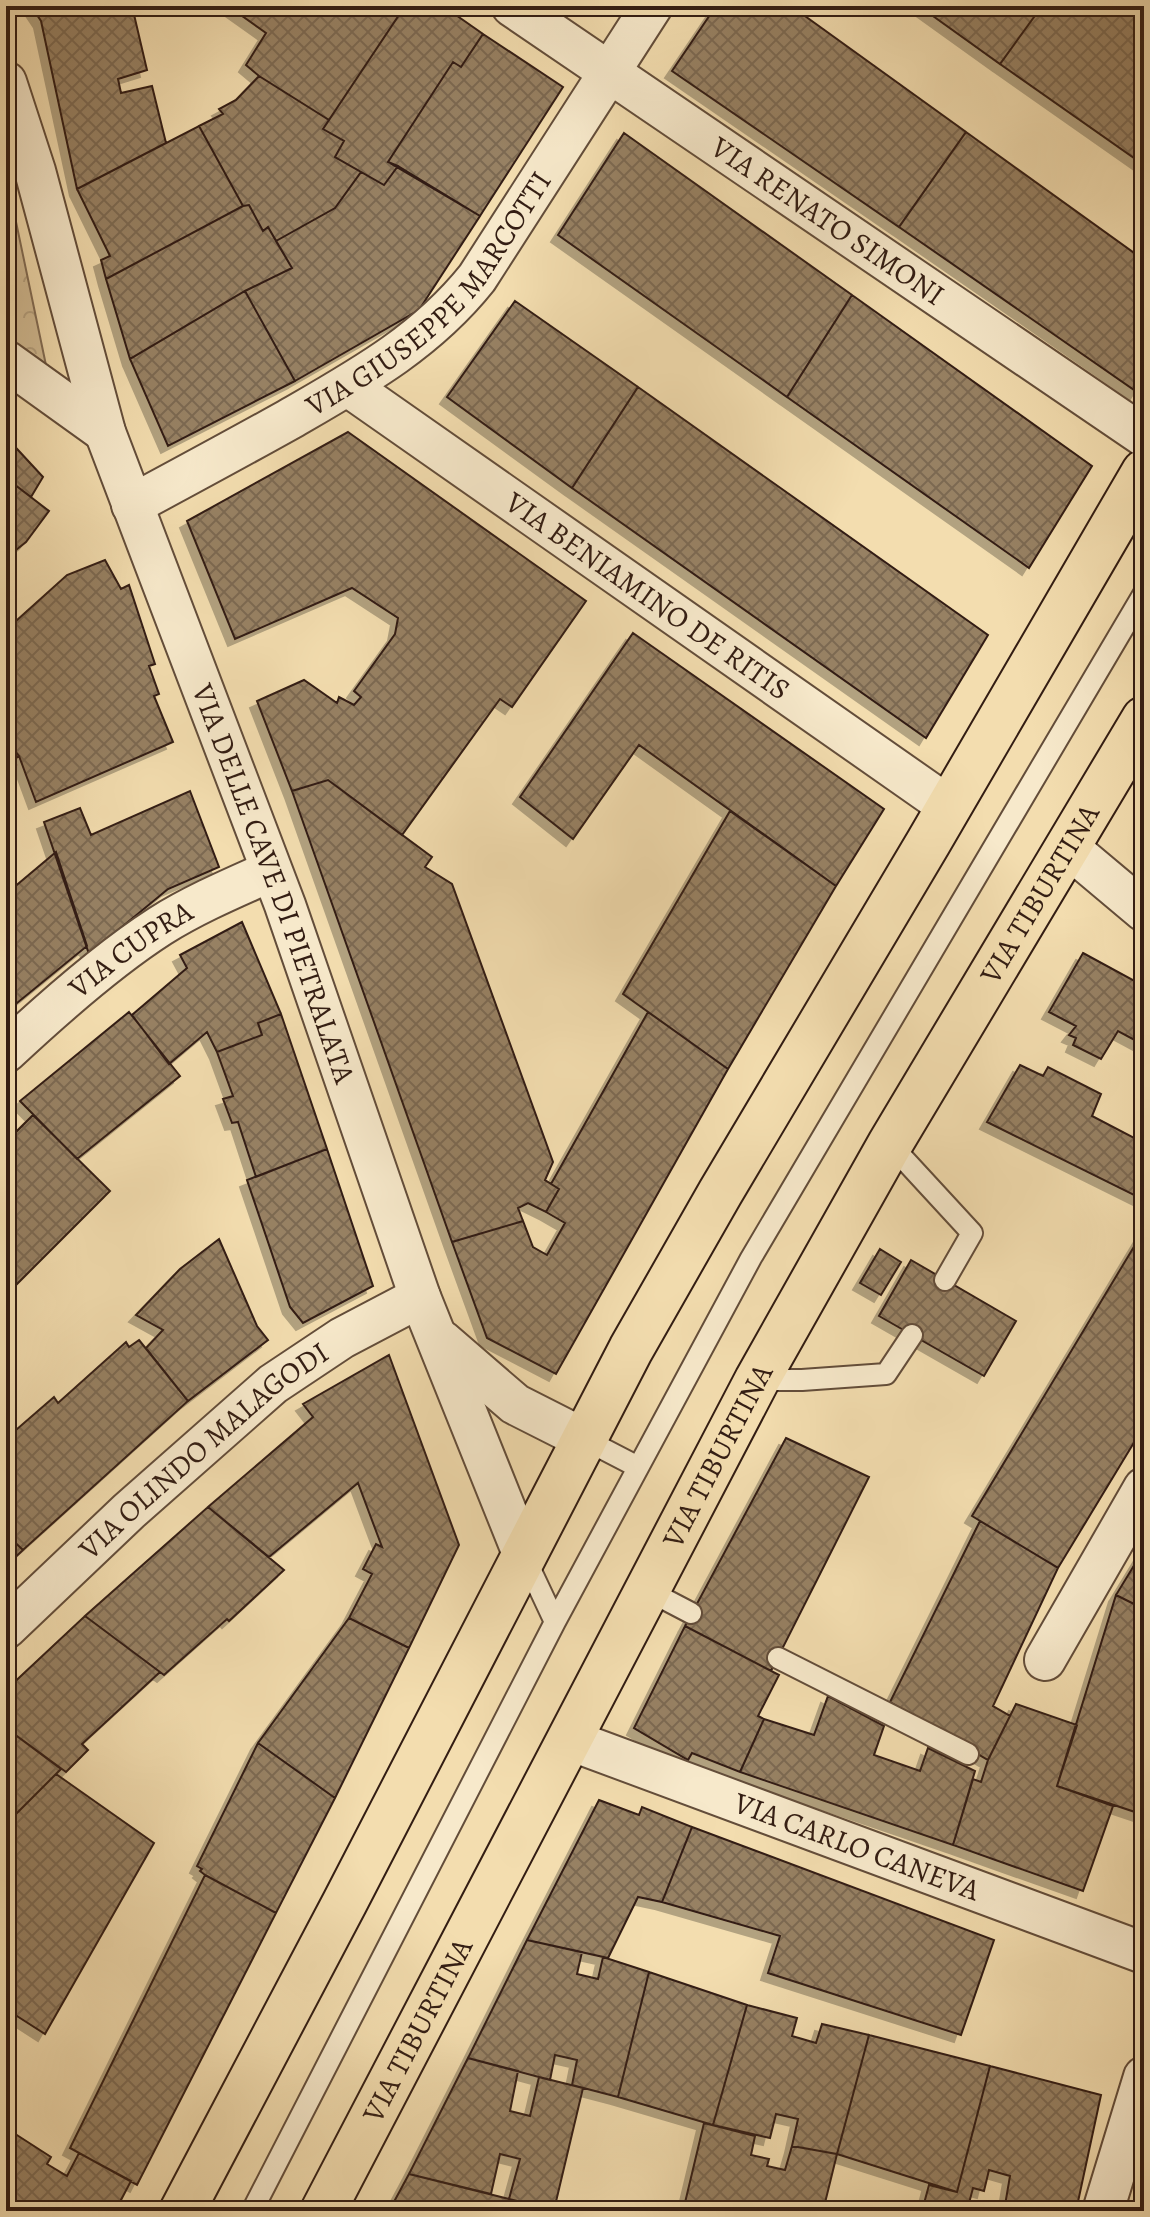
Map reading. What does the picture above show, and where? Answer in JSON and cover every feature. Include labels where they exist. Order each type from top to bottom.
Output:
[{"type":"main road","points":[[182,2211],[631,1349],[1144,472]]},
{"type":"main road","name":"VIA TIBURTINA","points":[[323,2211],[757,1380],[890,1144],[1144,719]]},
{"type":"street","name":"VIA RENATO SIMONI","points":[[512,6],[1144,436]]},
{"type":"street","name":"VIA GIUSEPPE MARCOTTI","points":[[132,505],[348,386],[421,337],[456,304],[477,278],[652,6]]},
{"type":"street","name":"VIA DELLE CAVE DI PIETRALATA","points":[[6,82],[35,171],[105,432],[271,871],[420,1297],[524,1556]]},
{"type":"street","points":[[6,361],[105,432]]},
{"type":"street","name":"VIA BENIAMINO DE RITIS","points":[[348,386],[948,806]]},
{"type":"street","points":[[1069,848],[1144,911]]},
{"type":"street","name":"VIA CUPRA","points":[[6,1052],[79,988],[158,928],[211,897],[271,871]]},
{"type":"street","name":"VIA OLINDO MALAGODI","points":[[6,1628],[129,1511],[273,1384],[342,1338],[420,1297]]},
{"type":"street","name":"VIA DELLE CAVE DI PIETRALATA","points":[[436,1336],[515,1404],[584,1439]]},
{"type":"street","points":[[1045,1660],[1144,1488]]},
{"type":"street","name":"VIA CARLO CANEVA","points":[[570,1740],[1144,1953]]},
{"type":"street","points":[[1103,2211],[1144,2077]]},
{"type":"lane","points":[[252,2211],[555,1622],[751,1258],[1144,593]]},
{"type":"lane","points":[[890,1144],[972,1233],[945,1280]]},
{"type":"lane","points":[[757,1380],[886,1374],[912,1335]]},
{"type":"lane","points":[[584,1439],[638,1467]]},
{"type":"lane","points":[[524,1556],[555,1622]]},
{"type":"lane","points":[[647,1590],[691,1613]]},
{"type":"lane","points":[[778,1658],[968,1754]]},
{"type":"green space","points":[[6,174],[47,370],[6,340]]},
{"type":"building","points":[[31,6],[132,6],[147,70],[118,79],[121,93],[152,86],[166,143],[77,189],[41,21]]},
{"type":"building","points":[[228,6],[405,6],[329,120],[246,65],[266,33]]},
{"type":"building","points":[[405,6],[443,6],[483,34],[461,67],[453,62],[388,162],[398,166],[384,185],[335,157],[344,141],[323,129]]},
{"type":"building","points":[[716,6],[791,6],[966,132],[899,227],[672,71]]},
{"type":"building","points":[[919,6],[1042,6],[1000,64]]},
{"type":"building","points":[[1042,6],[1144,6],[1144,165],[1000,64]]},
{"type":"building","points":[[483,34],[563,87],[480,216],[388,162],[453,62],[461,67]]},
{"type":"building","points":[[259,76],[329,120],[323,129],[344,141],[335,157],[361,172],[335,208],[276,241],[268,227],[263,231],[249,205],[243,206],[199,126],[223,114],[219,109],[236,100]]},
{"type":"building","points":[[199,126],[243,206],[106,279],[101,260],[110,256],[77,189]]},
{"type":"building","points":[[966,132],[1144,260],[1144,381],[1137,392],[899,227]]},
{"type":"building","points":[[624,133],[852,295],[787,397],[558,235]]},
{"type":"building","points":[[398,166],[480,216],[419,310],[295,381],[245,291],[292,268],[276,241],[335,208],[361,172],[384,185]]},
{"type":"building","points":[[249,205],[263,231],[268,227],[292,268],[245,291],[130,359],[106,279]]},
{"type":"building","points":[[245,291],[295,381],[168,446],[130,359]]},
{"type":"building","points":[[852,295],[1092,466],[1029,568],[787,397]]},
{"type":"building","points":[[515,301],[638,387],[572,488],[447,397]]},
{"type":"building","points":[[638,387],[988,635],[926,738],[572,488]]},
{"type":"building","points":[[348,432],[586,601],[512,707],[500,699],[402,835],[328,780],[292,791],[257,701],[304,680],[337,703],[339,697],[354,705],[361,697],[354,691],[395,634],[398,618],[352,588],[235,639],[187,521]]},
{"type":"building","points":[[6,437],[43,477],[31,497],[6,478]]},
{"type":"building","points":[[6,478],[49,511],[26,542],[6,558]]},
{"type":"building","points":[[105,560],[121,589],[129,585],[155,664],[149,666],[159,694],[154,696],[173,742],[36,802],[19,756],[6,740],[6,630],[67,575]]},
{"type":"building","points":[[633,633],[884,809],[836,886],[639,745],[573,839],[520,797]]},
{"type":"building","points":[[6,740],[19,756],[12,761],[16,765],[6,774]]},
{"type":"building","points":[[328,780],[432,857],[425,867],[452,884],[553,1162],[545,1180],[559,1189],[546,1212],[528,1203],[518,1208],[523,1221],[452,1242],[292,791]]},
{"type":"building","points":[[190,791],[219,867],[168,889],[89,954],[44,822],[80,808],[91,835]]},
{"type":"building","points":[[730,811],[836,886],[728,1069],[623,994]]},
{"type":"building","points":[[56,852],[87,946],[6,1012],[6,894]]},
{"type":"building","points":[[242,922],[281,1014],[258,1023],[262,1035],[217,1052],[207,1032],[169,1064],[132,1015],[187,968],[180,955]]},
{"type":"building","points":[[1083,953],[1144,986],[1144,1045],[1118,1031],[1101,1059],[1073,1045],[1076,1038],[1069,1035],[1076,1026],[1049,1012]]},
{"type":"building","points":[[129,1012],[180,1076],[77,1159],[20,1101]]},
{"type":"building","points":[[648,1012],[728,1069],[556,1374],[487,1338],[452,1242],[523,1221],[533,1247],[547,1255],[565,1223],[546,1212],[559,1189],[551,1184]]},
{"type":"building","points":[[281,1014],[327,1149],[256,1177],[238,1122],[232,1123],[223,1099],[233,1096],[217,1052],[262,1035],[258,1023]]},
{"type":"building","points":[[1020,1065],[1043,1076],[1048,1067],[1101,1094],[1092,1116],[1144,1143],[1144,1200],[987,1122]]},
{"type":"building","points":[[33,1115],[110,1191],[6,1295],[6,1142]]},
{"type":"building","points":[[327,1149],[373,1286],[303,1323],[290,1307],[247,1180]]},
{"type":"building","points":[[1144,1230],[1144,1426],[1058,1568],[972,1516]]},
{"type":"building","points":[[219,1239],[257,1326],[268,1340],[188,1401],[146,1348],[163,1330],[136,1315],[180,1269]]},
{"type":"building","points":[[880,1249],[901,1262],[881,1295],[860,1283]]},
{"type":"building","points":[[911,1260],[1016,1321],[984,1376],[879,1316]]},
{"type":"building","points":[[139,1340],[188,1401],[23,1550],[6,1534],[6,1451],[15,1442],[9,1436],[54,1397],[58,1403],[126,1342],[129,1347]]},
{"type":"building","points":[[389,1355],[459,1545],[409,1648],[349,1618],[372,1574],[363,1569],[376,1544],[382,1547],[358,1483],[269,1557],[208,1507],[313,1417],[303,1404]]},
{"type":"building","points":[[786,1438],[869,1477],[771,1671],[685,1626]]},
{"type":"building","points":[[208,1507],[284,1570],[164,1675],[85,1616]]},
{"type":"building","points":[[980,1521],[1058,1568],[993,1706],[1010,1716],[988,1760],[890,1702]]},
{"type":"building","points":[[6,1534],[23,1550],[6,1566]]},
{"type":"building","points":[[1144,1549],[1144,1609],[1116,1595]]},
{"type":"building","points":[[1116,1595],[1144,1609],[1144,1815],[1057,1786]]},
{"type":"building","points":[[85,1616],[160,1672],[82,1744],[88,1750],[66,1772],[6,1728],[6,1690]]},
{"type":"building","points":[[349,1618],[409,1648],[335,1798],[258,1743]]},
{"type":"building","points":[[685,1626],[779,1675],[758,1716],[764,1719],[740,1772],[692,1753],[688,1760],[634,1728]]},
{"type":"building","points":[[828,1696],[884,1726],[874,1755],[920,1771],[928,1748],[975,1771],[953,1845],[740,1772],[764,1719],[814,1735]]},
{"type":"building","points":[[1016,1704],[1077,1725],[1057,1786],[1113,1806],[1083,1891],[953,1845],[973,1779],[981,1782],[988,1760]]},
{"type":"building","points":[[6,1728],[61,1769],[12,1818],[6,1815]]},
{"type":"building","points":[[258,1743],[335,1798],[276,1913],[205,1875],[197,1866]]},
{"type":"building","points":[[56,1774],[154,1843],[45,2034],[6,2009],[6,1815],[12,1818]]},
{"type":"building","points":[[599,1800],[639,1815],[642,1807],[692,1827],[662,1902],[638,1897],[608,1958],[527,1940]]},
{"type":"building","points":[[692,1827],[994,1940],[961,2035],[768,1973],[780,1936],[662,1902]]},
{"type":"building","points":[[205,1875],[276,1913],[137,2185],[70,2148]]},
{"type":"building","points":[[527,1940],[582,1952],[577,1974],[598,1979],[603,1957],[649,1972],[618,2097],[572,2085],[577,2060],[555,2055],[550,2080],[468,2058]]},
{"type":"building","points":[[649,1972],[747,2005],[713,2125],[618,2097]]},
{"type":"building","points":[[747,2005],[797,2018],[792,2036],[816,2043],[822,2024],[869,2035],[837,2154],[792,2146],[798,2119],[776,2114],[770,2138],[713,2125]]},
{"type":"building","points":[[869,2035],[990,2066],[957,2192],[837,2154]]},
{"type":"building","points":[[468,2058],[518,2071],[510,2111],[530,2116],[539,2077],[583,2088],[554,2210],[509,2199],[520,2159],[500,2154],[491,2194],[409,2174]]},
{"type":"building","points":[[990,2066],[1101,2095],[1076,2211],[1004,2211],[1010,2176],[989,2170],[984,2191],[973,2188],[968,2207],[982,2211],[922,2211],[929,2185],[957,2192]]},
{"type":"building","points":[[704,2123],[755,2136],[751,2155],[769,2159],[767,2166],[785,2170],[792,2146],[837,2154],[823,2211],[683,2211]]},
{"type":"building","points":[[6,2128],[51,2157],[47,2164],[67,2176],[79,2153],[131,2181],[121,2200],[126,2203],[122,2211],[6,2211]]},
{"type":"building","points":[[409,2174],[509,2199],[558,2211],[389,2211]]}]
